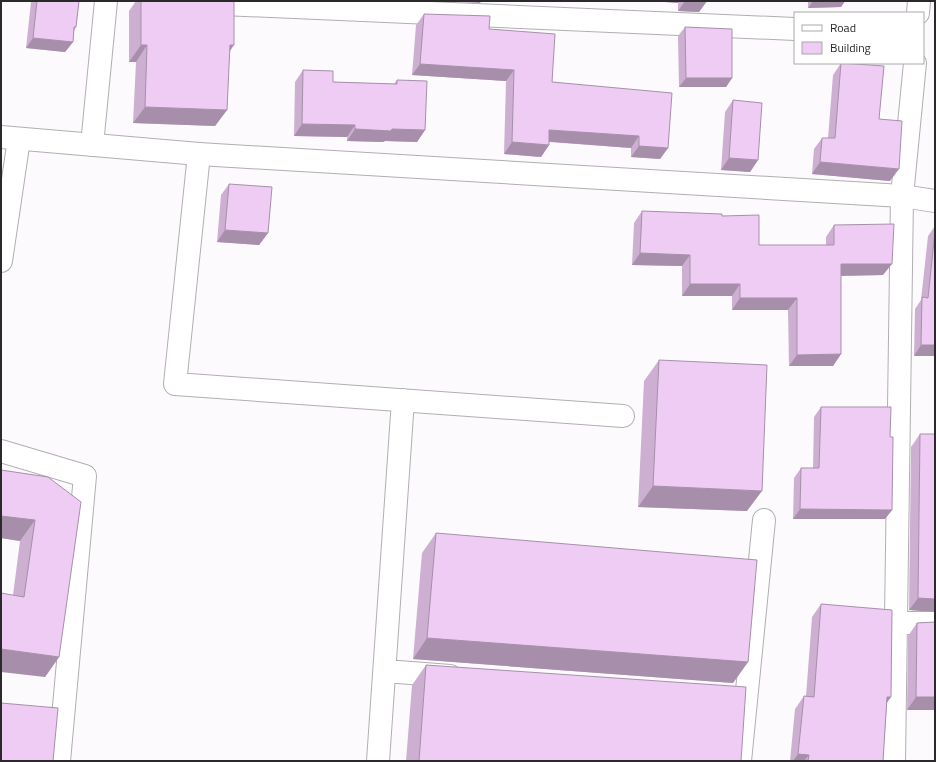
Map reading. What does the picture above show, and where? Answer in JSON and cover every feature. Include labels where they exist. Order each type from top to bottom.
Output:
[{"type":"street","points":[[92,145],[106,1]]},
{"type":"street","points":[[156,1],[794,29]]},
{"type":"street","points":[[918,12],[919,1]]},
{"type":"street","points":[[894,761],[902,196],[915,64]]},
{"type":"street","points":[[1,261],[10,138],[198,154],[902,196],[935,201]]},
{"type":"street","points":[[198,154],[175,384],[623,416]]},
{"type":"street","points":[[378,761],[403,400]]},
{"type":"street","points":[[1,451],[85,476],[60,761]]},
{"type":"street","points":[[740,761],[764,520]]},
{"type":"street","points":[[896,623],[935,624]]},
{"type":"street","points":[[385,671],[472,677]]},
{"type":"street","points":[[723,694],[747,696]]},
{"type":"building","points":[[37,1],[79,1],[73,42],[33,38]]},
{"type":"building","points":[[141,1],[234,1],[234,45],[230,45],[227,110],[145,107],[147,45],[141,45]]},
{"type":"building","points":[[424,14],[490,16],[489,29],[555,34],[552,82],[672,93],[668,148],[639,146],[639,136],[549,130],[549,145],[512,142],[514,70],[420,64]]},
{"type":"building","points":[[685,27],[732,29],[732,78],[686,78]]},
{"type":"building","points":[[841,64],[884,66],[879,119],[902,121],[899,169],[820,162],[822,138],[835,138]]},
{"type":"building","points":[[303,70],[333,71],[333,82],[397,84],[397,80],[427,81],[425,130],[392,129],[391,131],[355,129],[355,125],[302,124]]},
{"type":"building","points":[[733,100],[762,103],[758,160],[729,158]]},
{"type":"building","points":[[229,184],[272,187],[268,233],[225,230]]},
{"type":"building","points":[[642,211],[722,214],[722,216],[759,215],[759,245],[834,245],[834,225],[894,224],[892,264],[841,264],[841,354],[797,355],[797,298],[740,298],[740,284],[690,284],[690,255],[640,253]]},
{"type":"building","points":[[935,231],[935,345],[921,345],[922,297],[928,298]]},
{"type":"building","points":[[659,360],[767,365],[762,491],[653,486]]},
{"type":"building","points":[[821,407],[891,407],[890,437],[893,437],[892,510],[800,509],[801,468],[819,468]]},
{"type":"building","points":[[920,434],[935,434],[935,599],[918,598]]},
{"type":"building","points":[[1,470],[48,477],[81,502],[59,657],[1,649],[1,593],[24,597],[35,520],[1,516]]},
{"type":"building","points":[[436,533],[757,560],[748,662],[427,638]]},
{"type":"building","points":[[821,604],[892,610],[891,697],[887,697],[883,761],[808,761],[809,755],[798,754],[804,696],[814,697]]},
{"type":"building","points":[[935,622],[935,697],[916,697],[917,623]]},
{"type":"building","points":[[426,665],[746,687],[741,761],[419,761]]},
{"type":"building","points":[[1,703],[58,708],[53,761],[1,761]]}]
